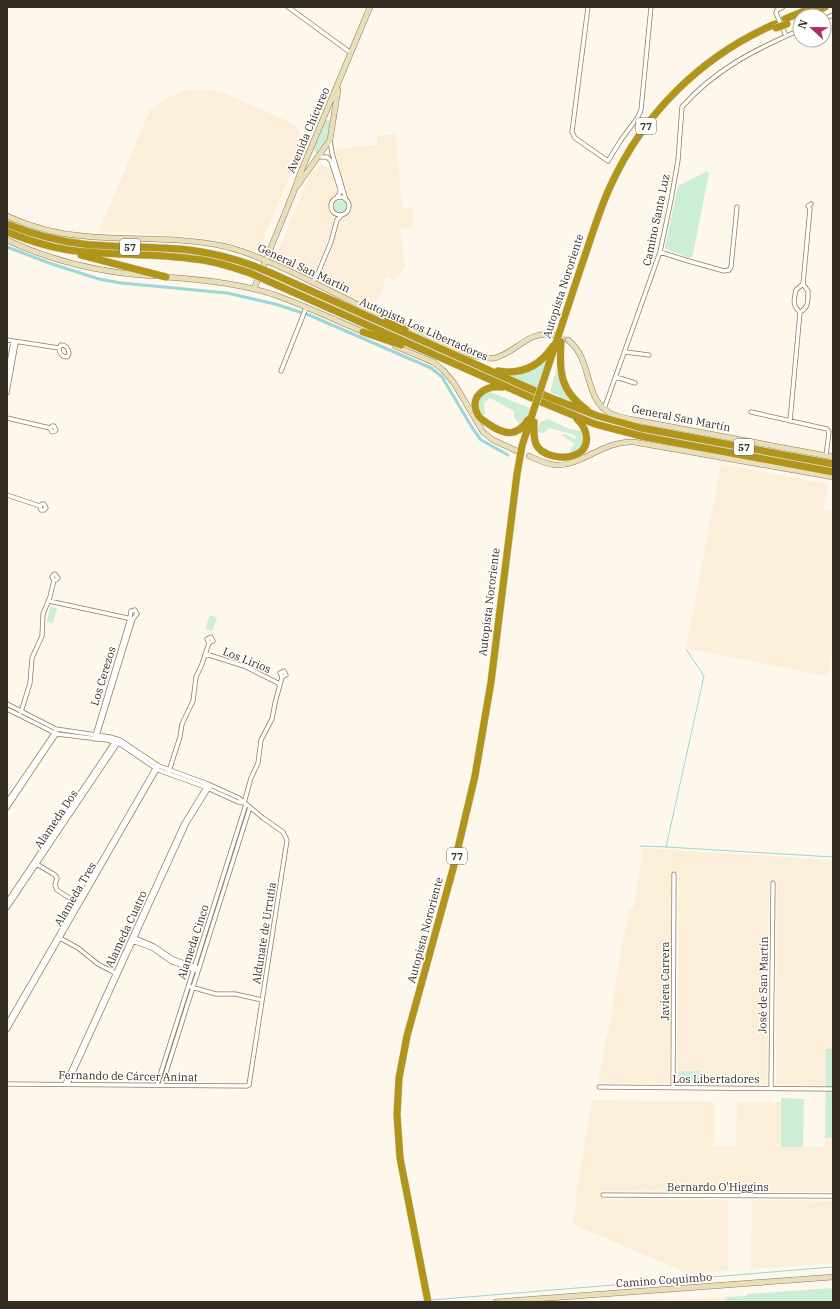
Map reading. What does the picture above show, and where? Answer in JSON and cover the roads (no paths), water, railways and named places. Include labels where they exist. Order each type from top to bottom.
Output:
[{"type":"highway","name":"Autopista Nororiente","points":[[786,22],[814,7]]},
{"type":"highway","name":"Autopista Nororiente","points":[[546,381],[557,334],[606,196],[622,162],[642,131],[673,93],[702,67],[739,42],[792,20]]},
{"type":"highway","name":"Autopista Nororiente","points":[[430,1299],[400,1158],[397,1115],[399,1078],[407,1036],[454,869],[472,792],[490,682],[516,474],[522,446],[546,381],[565,341],[608,202],[623,169],[642,138],[676,96],[706,70],[776,26]]},
{"type":"highway","name":"Autopista Los Libertadores","points":[[7,224],[37,235],[64,241],[93,245],[190,250],[218,255],[271,273],[562,402],[598,416],[641,428],[833,464]]},
{"type":"highway","name":"Autopista Los Libertadores","points":[[7,232],[52,247],[95,253],[195,259],[220,264],[268,280],[430,353],[572,415],[601,426],[638,436],[833,472]]},
{"type":"highway","points":[[52,247],[166,277]]},
{"type":"highway","points":[[388,318],[434,346]]},
{"type":"highway","points":[[364,332],[430,353]]},
{"type":"highway","points":[[482,367],[510,372],[529,369],[548,353],[557,334]]},
{"type":"highway","points":[[565,341],[560,370],[566,387],[576,401],[598,416]]},
{"type":"highway","points":[[510,388],[492,387],[482,392],[477,398],[476,406],[477,412],[481,418],[501,432],[512,433],[523,427],[535,412]]},
{"type":"highway","name":"Autopista Nororiente","points":[[430,1299],[405,1163],[402,1126],[404,1081],[412,1038],[457,874],[480,771],[495,685],[520,483],[535,412]]},
{"type":"highway","points":[[534,422],[534,439],[540,450],[550,455],[572,456],[578,454],[584,448],[587,436],[582,424],[572,415]]},
{"type":"street","points":[[288,7],[351,53]]},
{"type":"street","name":"Avenida Chicureo","points":[[254,289],[310,148],[370,7]]},
{"type":"street","points":[[588,7],[572,127],[573,134],[579,141],[608,161],[621,140],[638,118],[641,110],[651,7]]},
{"type":"street","points":[[783,7],[777,10],[776,13],[786,36],[792,33]]},
{"type":"street","name":"Camino Santa Luz","points":[[604,409],[660,252],[678,160],[681,109],[713,78],[736,62],[760,48],[786,36]]},
{"type":"street","name":"Avenida Chicureo","points":[[294,190],[330,140],[340,78]]},
{"type":"street","points":[[323,119],[329,118],[332,123]]},
{"type":"street","points":[[315,281],[331,242],[336,222],[342,215],[345,214],[349,205],[346,200],[332,154],[330,140]]},
{"type":"street","points":[[310,148],[312,154],[318,157],[327,157],[331,161],[340,191],[337,198]]},
{"type":"street","points":[[336,222],[330,206],[332,201],[341,197],[346,200]]},
{"type":"street","points":[[660,252],[703,266],[724,271],[729,270],[731,267],[737,207]]},
{"type":"street","points":[[800,312],[806,308],[808,299],[808,290],[803,284],[810,209]]},
{"type":"street","points":[[334,214],[342,215]]},
{"type":"street","name":"General San Martín","points":[[7,216],[41,228],[72,235],[185,241],[217,245],[238,250],[315,281],[344,298],[469,354],[484,358],[495,358],[502,355],[534,336],[557,334]]},
{"type":"street","points":[[8,241],[48,256],[87,268],[121,274],[222,282],[274,295],[306,308],[417,355],[440,367],[454,383],[483,432],[493,440],[517,451]]},
{"type":"street","points":[[800,312],[795,308],[794,303],[796,288],[803,284]]},
{"type":"street","points":[[282,371],[306,308]]},
{"type":"street","points":[[790,421],[800,312]]},
{"type":"street","points":[[7,340],[59,348]]},
{"type":"street","points":[[565,341],[575,347],[581,355],[595,397],[604,409]]},
{"type":"street","points":[[7,375],[14,342]]},
{"type":"street","points":[[7,393],[14,342]]},
{"type":"street","points":[[625,352],[649,355]]},
{"type":"street","points":[[616,377],[635,383]]},
{"type":"street","name":"General San Martín","points":[[604,409],[618,416],[640,421],[833,457]]},
{"type":"street","points":[[751,412],[828,430],[826,456]]},
{"type":"street","points":[[7,418],[50,428]]},
{"type":"street","points":[[529,456],[550,464],[566,464],[611,445],[630,442],[655,445],[762,465],[782,471],[833,479]]},
{"type":"street","points":[[7,495],[40,506]]},
{"type":"street","points":[[20,714],[31,681],[32,658],[42,636],[43,614],[49,601],[54,580]]},
{"type":"street","name":"Los Cerezos","points":[[49,601],[132,617],[95,737]]},
{"type":"street","name":"Los Lirios","points":[[169,772],[180,737],[182,724],[193,701],[196,677],[209,643]]},
{"type":"street","name":"Los Lirios","points":[[206,654],[244,666],[280,684]]},
{"type":"street","name":"Los Lirios","points":[[245,804],[251,778],[258,763],[261,740],[273,716],[274,703],[282,677]]},
{"type":"street","name":"Aldunate de Urrutia","points":[[7,704],[20,714]]},
{"type":"street","name":"Aldunate de Urrutia","points":[[7,709],[57,731],[117,741],[157,767],[208,786],[240,803],[245,804],[266,821],[283,832],[286,838],[249,1085]]},
{"type":"street","points":[[7,802],[57,731]]},
{"type":"street","points":[[7,808],[57,731]]},
{"type":"street","name":"Alameda Dos","points":[[7,908],[9,900],[117,741]]},
{"type":"street","name":"Alameda Tres","points":[[7,1030],[157,767]]},
{"type":"street","name":"Alameda Cuatro","points":[[67,1084],[185,822],[208,786]]},
{"type":"street","name":"Alameda Cinco","points":[[157,1085],[245,804]]},
{"type":"street","name":"Alameda Cinco","points":[[162,1085],[250,807]]},
{"type":"street","points":[[35,863],[55,875],[57,878],[57,890],[78,904]]},
{"type":"street","name":"Javiera Carrera","points":[[673,1088],[674,874]]},
{"type":"street","name":"José de San Martín","points":[[771,1088],[773,883]]},
{"type":"street","points":[[59,938],[78,948],[95,963],[117,974]]},
{"type":"street","name":"Alameda Tres","points":[[7,1024],[59,938]]},
{"type":"street","points":[[133,939],[157,948],[176,960],[199,969]]},
{"type":"street","points":[[188,986],[216,994],[235,994],[262,1000]]},
{"type":"street","name":"Fernando de Cárcer Aninat","points":[[7,1084],[249,1085]]},
{"type":"street","name":"Los Libertadores","points":[[599,1087],[833,1089]]},
{"type":"street","name":"Bernardo O'Higgins","points":[[603,1195],[833,1196]]},
{"type":"street","name":"Camino Coquimbo","points":[[496,1302],[551,1300],[833,1277]]},
{"type":"waterway","points":[[7,247],[52,264],[99,279],[121,283],[227,293],[275,304],[309,315],[431,368],[442,377],[481,440],[508,455]]},
{"type":"waterway","points":[[640,846],[666,847],[704,676],[686,649]]},
{"type":"waterway","points":[[666,847],[833,857]]},
{"type":"waterway","points":[[431,1300],[833,1267]]},
{"type":"waterway","points":[[406,1302],[424,1301]]},
{"type":"tunnel","points":[[555,335],[568,340]]}]
